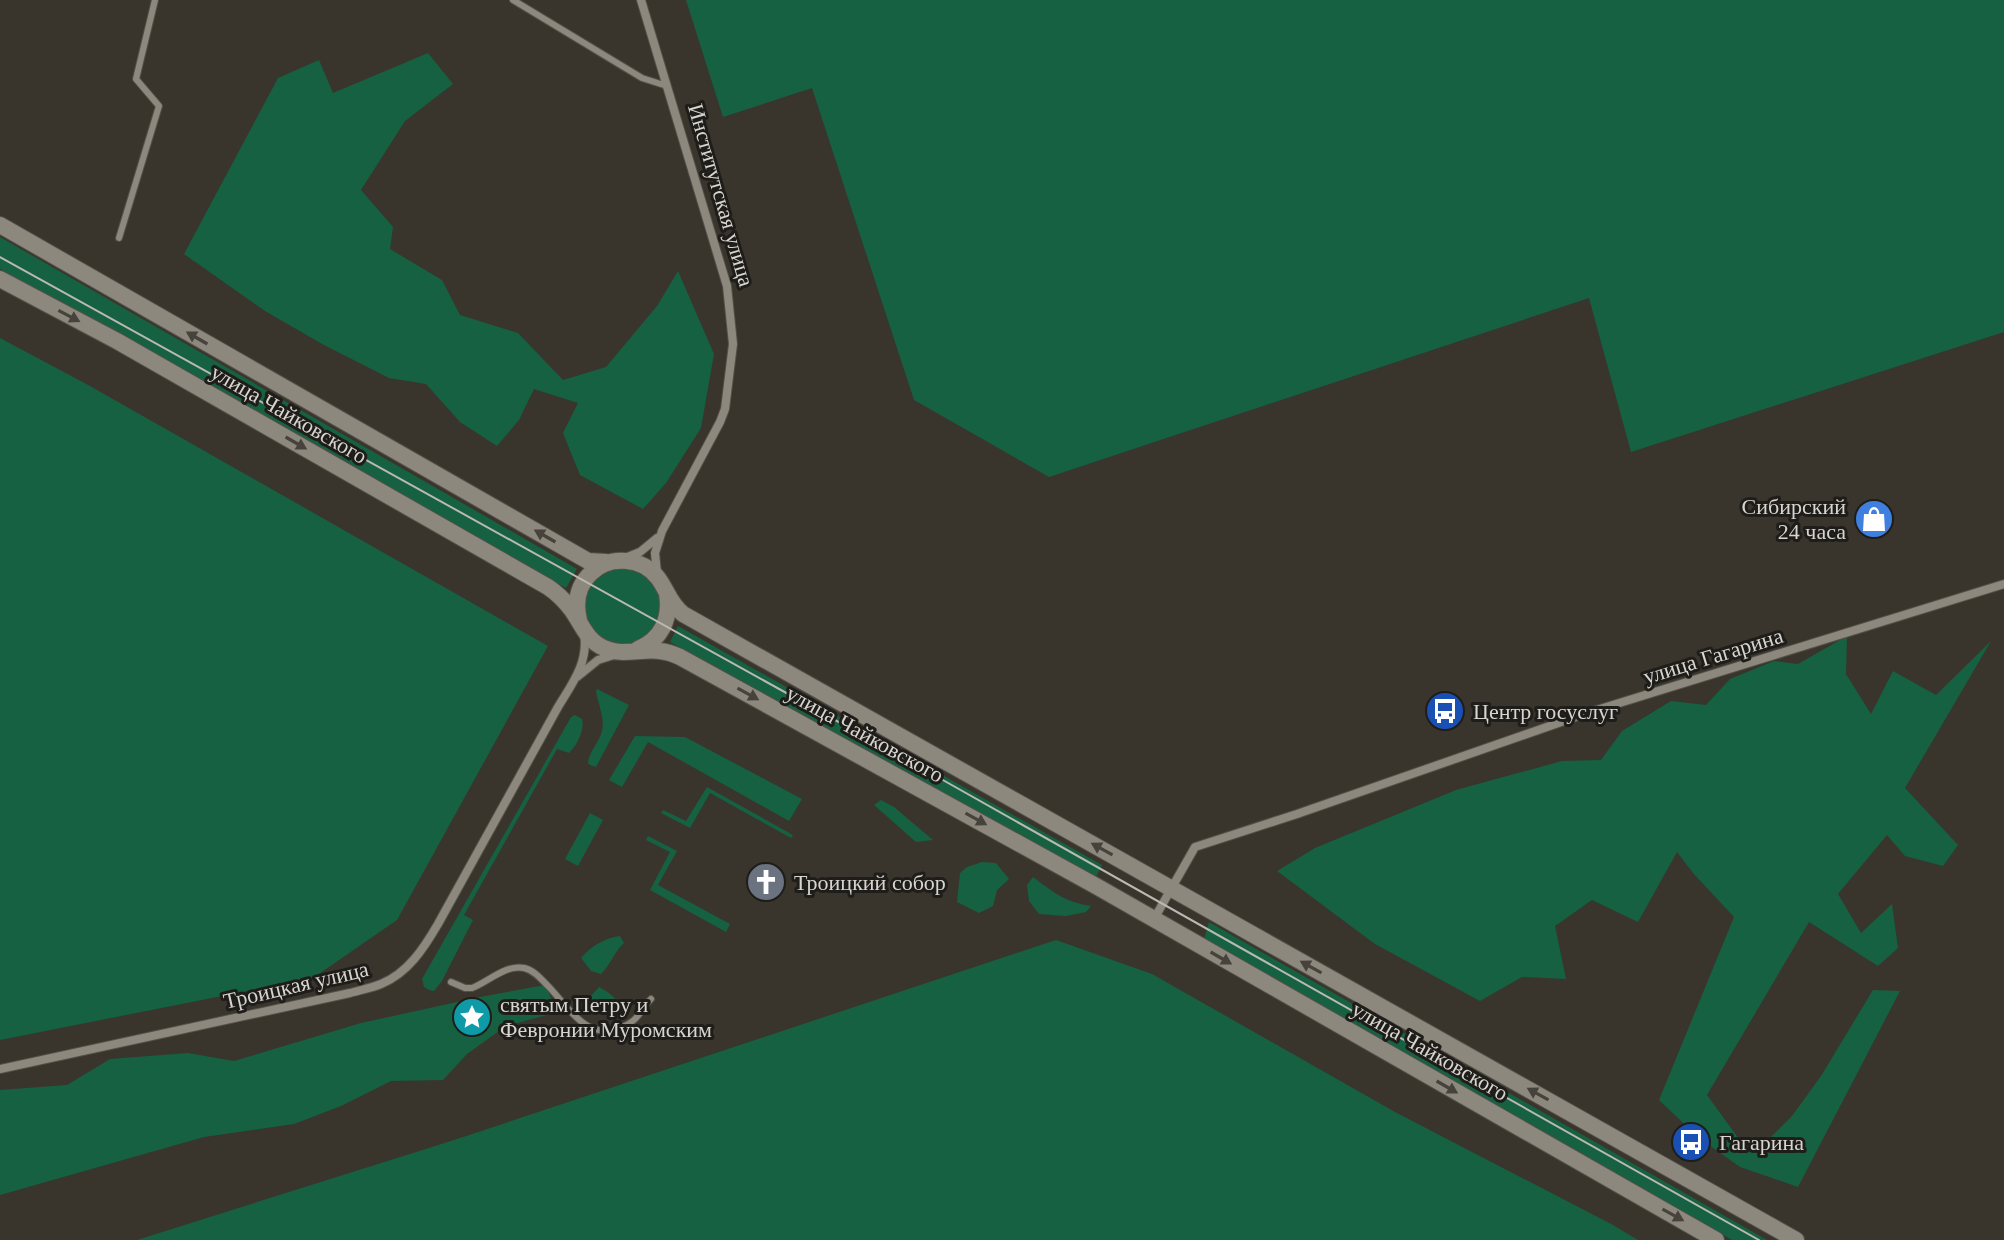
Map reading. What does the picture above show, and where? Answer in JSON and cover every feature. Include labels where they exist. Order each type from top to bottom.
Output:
[{"type":"main road","points":[[0,225],[588,561],[641,564],[663,586],[668,611],[660,633],[646,646],[626,652]]},
{"type":"main road","name":"улица Чайковского","points":[[0,279],[117,341],[548,587],[564,601],[589,638],[599,645],[610,651],[655,649],[673,653],[1154,919],[1716,1240]]},
{"type":"main road","points":[[580,624],[577,603],[585,580],[599,567],[616,561]]},
{"type":"main road","name":"улица Чайковского","points":[[663,586],[673,606],[683,614],[1796,1240]]},
{"type":"street","name":"Институтская улица","points":[[641,0],[727,286],[733,344],[725,409],[657,546],[655,569],[663,586]]},
{"type":"street","points":[[616,561],[640,552],[653,543],[662,531]]},
{"type":"street","name":"улица Гагарина","points":[[1154,919],[1195,847],[1587,713],[2004,584]]},
{"type":"street","points":[[577,677],[585,654],[580,624]]},
{"type":"street","points":[[577,677],[598,660],[626,652]]},
{"type":"street","name":"Троицкая улица","points":[[0,1069],[350,993],[384,983],[408,967],[438,924],[577,677]]},
{"type":"lane","points":[[119,238],[159,106],[136,79],[155,0]]},
{"type":"lane","points":[[513,0],[642,78],[667,86]]},
{"type":"lane","points":[[451,982],[472,988],[514,968],[529,969],[568,1011],[595,1030],[612,1031],[625,1026],[651,999]]},
{"type":"green space","points":[[686,0],[2004,0],[2004,332],[1631,452],[1589,298],[1049,477],[914,400],[812,88],[723,117]]},
{"type":"green space","points":[[428,53],[453,84],[405,121],[361,190],[393,227],[390,249],[442,280],[460,315],[518,333],[563,380],[606,367],[657,306],[678,271],[714,354],[701,428],[666,483],[643,509],[580,475],[563,433],[578,403],[534,389],[519,420],[497,446],[460,422],[426,384],[389,378],[324,345],[265,311],[184,254],[278,78],[319,60],[333,93]]},
{"type":"green space","points":[[0,237],[577,569],[566,588],[0,269]]},
{"type":"green space","points":[[0,338],[548,646],[397,920],[313,978],[0,1040]]},
{"type":"green space","points":[[614,566],[640,569],[662,594],[659,626],[632,646],[606,644],[583,619],[587,585]]},
{"type":"green space","points":[[678,626],[1102,865],[1095,879],[670,642]]},
{"type":"green space","points":[[1847,636],[1846,674],[1871,714],[1893,671],[1936,695],[1991,641],[1905,788],[1958,845],[1943,866],[1905,856],[1887,835],[1838,894],[1861,933],[1892,904],[1898,948],[1878,966],[1809,922],[1707,1095],[1739,1139],[1763,1145],[1792,1116],[1821,1076],[1873,990],[1900,991],[1798,1187],[1740,1167],[1698,1137],[1659,1100],[1734,917],[1677,852],[1638,922],[1592,900],[1555,926],[1566,979],[1522,977],[1480,1001],[1375,944],[1277,871],[1315,848],[1456,790],[1562,761],[1601,760],[1622,731],[1671,701],[1706,705],[1730,679],[1774,661],[1798,664]]},
{"type":"green space","points":[[597,689],[629,705],[596,767],[588,763],[603,726]]},
{"type":"green space","points":[[575,715],[583,723],[577,742],[569,753],[557,749],[464,915],[473,920],[442,981],[434,991],[429,990],[424,987],[422,979],[571,717]]},
{"type":"green space","points":[[635,736],[685,737],[802,799],[789,821],[648,742],[622,787],[609,780]]},
{"type":"green space","points":[[707,787],[793,835],[791,838],[710,793],[690,828],[661,813],[663,810],[686,821]]},
{"type":"green space","points":[[881,800],[933,840],[916,842],[874,805]]},
{"type":"green space","points":[[590,813],[603,820],[578,866],[565,859]]},
{"type":"green space","points":[[648,836],[677,851],[658,885],[730,924],[726,932],[650,890],[670,852],[646,840]]},
{"type":"green space","points":[[982,862],[996,863],[1009,879],[997,890],[993,906],[979,913],[957,902],[960,873]]},
{"type":"green space","points":[[1033,877],[1066,899],[1091,906],[1086,912],[1066,916],[1039,914],[1029,901],[1027,885]]},
{"type":"green space","points":[[1209,922],[1767,1240],[1732,1240],[1204,939]]},
{"type":"green space","points":[[620,936],[624,943],[601,974],[591,971],[581,958],[599,943]]},
{"type":"green space","points":[[1056,940],[1152,974],[1395,1112],[1638,1240],[137,1240],[451,1141]]},
{"type":"green space","points":[[545,985],[558,1012],[506,1026],[467,1054],[443,1080],[391,1081],[341,1106],[294,1124],[204,1137],[0,1195],[0,1090],[67,1085],[110,1059],[188,1053],[234,1061],[361,1023]]},
{"type":"green space","points":[[599,987],[612,996],[619,1010],[598,1011],[590,997]]},
{"type":"tram line","points":[[0,257],[918,766],[1759,1240]]},
{"type":"place","name":"Сибирский 24 часа","points":[[1874,519]]},
{"type":"place","name":"Центр госуслуг","points":[[1445,711]]},
{"type":"place","name":"Троицкий собор","points":[[766,882]]},
{"type":"place","name":"святым Петру и Февронии Муромским","points":[[472,1017]]},
{"type":"place","name":"Гагарина","points":[[1691,1142]]}]
